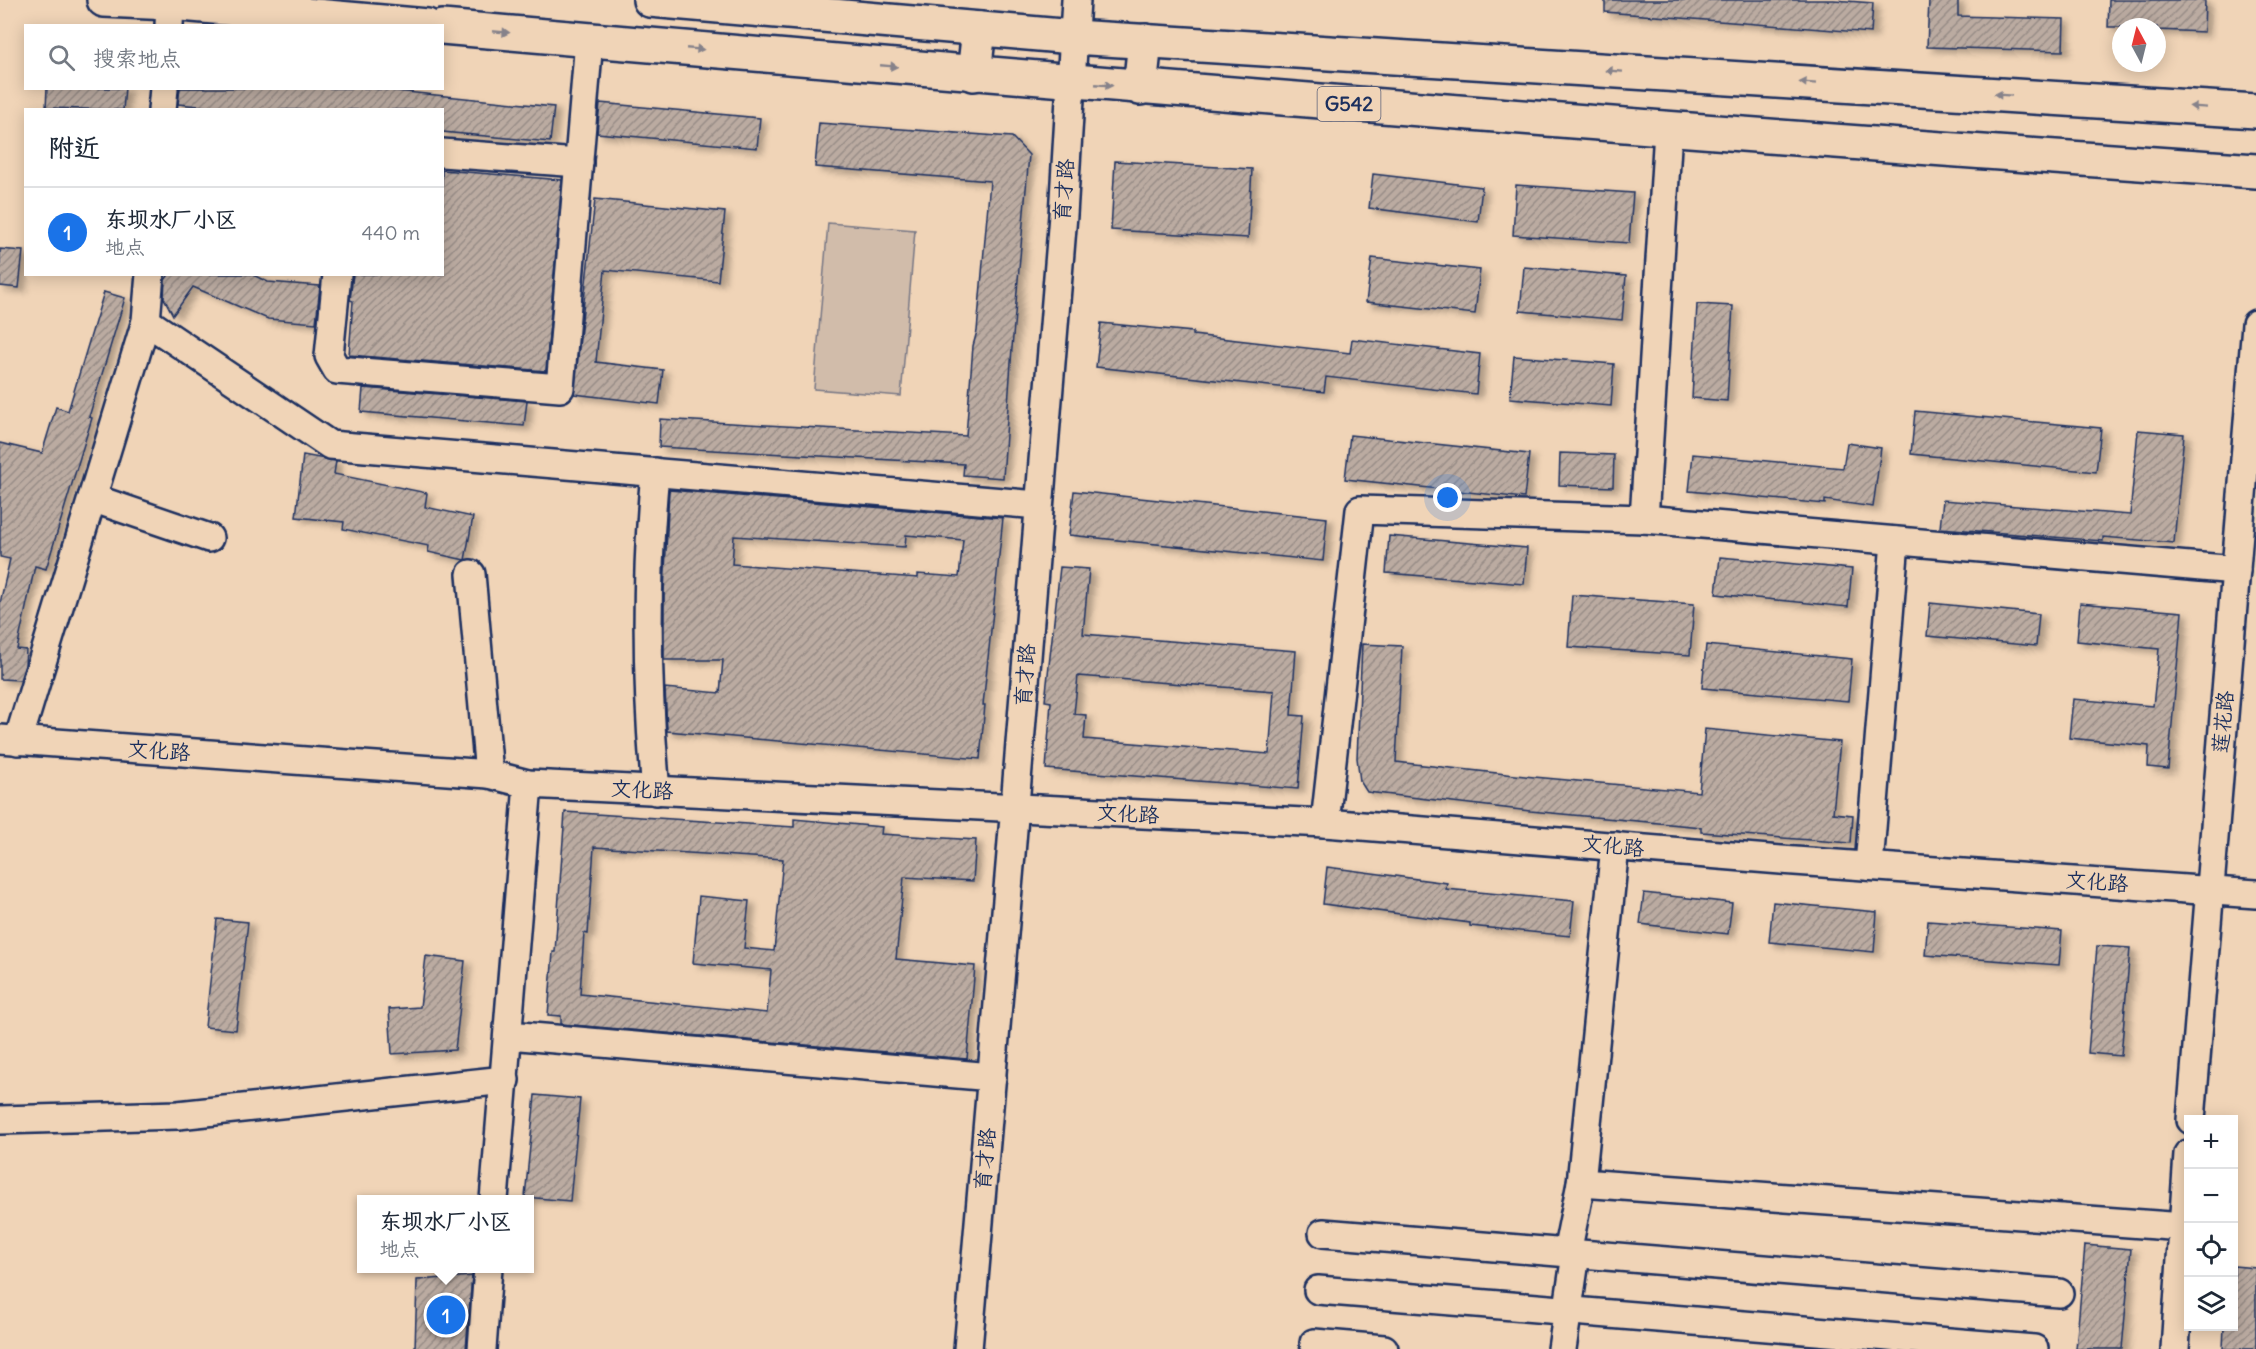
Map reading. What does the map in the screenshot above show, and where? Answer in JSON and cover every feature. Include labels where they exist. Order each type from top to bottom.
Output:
[{"type":"main road","points":[[104,0],[169,14],[384,24]]},
{"type":"main road","name":"G542","points":[[650,0],[1073,37],[2256,111]]},
{"type":"main road","name":"G542","points":[[444,27],[1140,88],[1668,130],[2256,171]]},
{"type":"main road","points":[[974,74],[979,29]]},
{"type":"main road","points":[[1140,88],[1145,41]]},
{"type":"street","name":"育才路","points":[[968,1349],[1014,808],[1072,82],[1076,0]]},
{"type":"street","points":[[337,276],[329,356],[337,370],[560,388],[589,40]]},
{"type":"street","points":[[162,108],[164,90]]},
{"type":"street","points":[[1644,519],[1668,130]]},
{"type":"street","points":[[444,153],[579,163]]},
{"type":"street","points":[[9,740],[92,498],[146,321],[150,276]]},
{"type":"street","points":[[146,321],[330,445],[1038,505]]},
{"type":"street","name":"莲花路","points":[[2191,1115],[2256,324]]},
{"type":"street","points":[[655,472],[647,593],[647,659],[656,791]]},
{"type":"street","points":[[92,498],[208,538]]},
{"type":"street","points":[[1325,822],[1360,510],[1644,519],[2236,570]]},
{"type":"street","points":[[1869,866],[1895,541]]},
{"type":"street","points":[[471,574],[489,774]]},
{"type":"street","name":"文化路","points":[[9,740],[489,774],[528,784],[1325,822],[1869,866],[2256,894]]},
{"type":"street","points":[[494,1195],[528,784]]},
{"type":"street","points":[[1562,1349],[1615,846]]},
{"type":"street","points":[[509,1035],[992,1077]]},
{"type":"street","points":[[0,1120],[178,1115],[505,1080]]},
{"type":"street","points":[[2184,1223],[2187,1169]]},
{"type":"street","points":[[1581,1184],[2184,1227],[2175,1349]]},
{"type":"street","points":[[1323,1233],[2059,1293]]},
{"type":"street","points":[[482,1349],[488,1273]]},
{"type":"street","points":[[1318,1290],[1911,1344],[2034,1349]]},
{"type":"street","points":[[1314,1343],[1384,1349]]},
{"type":"shaded area","points":[[828,223],[915,230],[901,396],[814,389]]},
{"type":"building","points":[[1605,0],[1834,0],[1873,3],[1871,33],[1605,12]]},
{"type":"building","points":[[1929,0],[1958,0],[1958,16],[2064,19],[2063,51],[1927,47]]},
{"type":"building","points":[[2109,0],[2205,0],[2204,32],[2166,30],[2166,18],[2112,18],[2112,27],[2108,27]]},
{"type":"building","points":[[47,90],[125,90],[123,108],[46,108]]},
{"type":"building","points":[[180,90],[388,90],[554,107],[550,142],[444,132],[444,108],[219,108],[178,104]]},
{"type":"building","points":[[600,103],[760,118],[757,148],[597,133]]},
{"type":"building","points":[[819,123],[1012,137],[1029,155],[1003,478],[963,475],[964,464],[659,447],[660,419],[966,436],[990,181],[815,167]]},
{"type":"building","points":[[1115,161],[1252,169],[1248,238],[1111,230]]},
{"type":"building","points":[[444,170],[562,180],[546,371],[349,355],[353,301],[350,300],[353,276],[444,276]]},
{"type":"building","points":[[1373,174],[1482,187],[1478,222],[1369,208]]},
{"type":"building","points":[[1516,185],[1633,193],[1629,243],[1513,235]]},
{"type":"building","points":[[595,199],[725,212],[718,281],[605,270],[596,362],[663,370],[659,404],[574,394]]},
{"type":"building","points":[[0,249],[23,251],[19,288],[0,286]]},
{"type":"building","points":[[1372,258],[1480,270],[1475,314],[1366,302]]},
{"type":"building","points":[[1524,267],[1626,276],[1622,320],[1520,311]]},
{"type":"building","points":[[168,276],[255,276],[268,282],[320,286],[316,323],[268,319],[193,287],[173,315],[164,298],[165,280]]},
{"type":"building","points":[[104,292],[125,298],[89,417],[92,418],[46,569],[35,566],[17,649],[26,650],[25,665],[20,680],[0,679],[0,603],[10,559],[0,557],[0,443],[42,453],[56,407],[68,411]]},
{"type":"building","points":[[1697,304],[1733,306],[1727,401],[1692,398]]},
{"type":"building","points":[[1101,323],[1193,332],[1193,335],[1350,353],[1352,339],[1480,354],[1476,394],[1326,377],[1324,392],[1096,367]]},
{"type":"building","points":[[1514,356],[1614,364],[1611,406],[1510,398]]},
{"type":"building","points":[[363,388],[527,401],[524,426],[361,412]]},
{"type":"building","points":[[1915,411],[2101,428],[2096,472],[1911,454]]},
{"type":"building","points":[[2138,430],[2184,434],[2174,543],[2103,537],[2103,541],[1940,528],[1943,500],[2130,515]]},
{"type":"building","points":[[1350,435],[1529,454],[1524,498],[1345,479]]},
{"type":"building","points":[[1847,443],[1881,448],[1873,507],[1825,500],[1825,504],[1689,491],[1693,454],[1843,468]]},
{"type":"building","points":[[1560,453],[1614,455],[1613,487],[1559,485]]},
{"type":"building","points":[[303,455],[336,461],[334,474],[427,493],[425,507],[473,517],[465,560],[428,552],[429,546],[343,529],[344,522],[296,517]]},
{"type":"building","points":[[669,490],[1003,518],[983,705],[985,705],[980,759],[667,731],[665,688],[720,693],[723,660],[664,660],[664,592]],"holes":[[[906,535],[963,540],[959,577],[918,574],[918,578],[732,564],[734,536],[905,547]]]},
{"type":"building","points":[[1074,491],[1327,518],[1323,561],[1069,535]]},
{"type":"building","points":[[1389,536],[1527,548],[1524,584],[1386,573]]},
{"type":"building","points":[[1720,557],[1852,569],[1848,607],[1716,594]]},
{"type":"building","points":[[1060,567],[1089,569],[1083,634],[1296,651],[1291,715],[1304,716],[1298,789],[1046,769],[1051,702],[1045,701]],"holes":[[[1078,676],[1274,691],[1269,754],[1084,739],[1086,715],[1074,714]]]},
{"type":"building","points":[[1572,595],[1694,604],[1690,655],[1568,647]]},
{"type":"building","points":[[1930,603],[2039,614],[2036,646],[1927,636]]},
{"type":"building","points":[[2080,603],[2182,612],[2168,769],[2148,767],[2149,746],[2069,738],[2073,699],[2153,706],[2159,649],[2077,641]]},
{"type":"building","points":[[1362,644],[1402,646],[1396,762],[1699,792],[1705,729],[1840,742],[1833,813],[1853,815],[1851,843],[1701,832],[1701,827],[1530,811],[1367,792],[1360,781],[1357,758]]},
{"type":"building","points":[[1706,645],[1852,659],[1848,701],[1702,688]]},
{"type":"building","points":[[565,812],[794,827],[794,819],[882,827],[881,834],[976,840],[973,881],[904,877],[896,959],[975,966],[967,1059],[561,1024],[561,1016],[548,1015],[553,952],[555,952]],"holes":[[[594,847],[783,859],[774,951],[744,948],[749,901],[699,896],[693,963],[771,970],[767,1013],[580,994],[584,933],[588,934]]]},
{"type":"building","points":[[1327,867],[1447,883],[1446,889],[1574,901],[1570,936],[1470,926],[1470,923],[1323,904]]},
{"type":"building","points":[[1644,893],[1732,903],[1728,934],[1640,924]]},
{"type":"building","points":[[1773,902],[1877,912],[1874,952],[1769,942]]},
{"type":"building","points":[[217,919],[248,922],[236,1030],[205,1027]]},
{"type":"building","points":[[1928,921],[2062,931],[2059,965],[1925,955]]},
{"type":"building","points":[[2097,946],[2130,948],[2121,1056],[2088,1053]]},
{"type":"building","points":[[426,956],[465,961],[455,1050],[392,1054],[389,1009],[420,1007]]},
{"type":"building","points":[[535,1095],[580,1099],[570,1201],[525,1195]]},
{"type":"building","points":[[2085,1245],[2131,1249],[2122,1349],[2076,1349]]},
{"type":"building","points":[[2238,1266],[2256,1268],[2256,1349],[2223,1349],[2224,1331],[2238,1331]]},
{"type":"building","points":[[472,1276],[466,1349],[415,1349],[417,1280]]},
{"type":"place","name":"东坝水厂小区","points":[[446,1315]]}]
